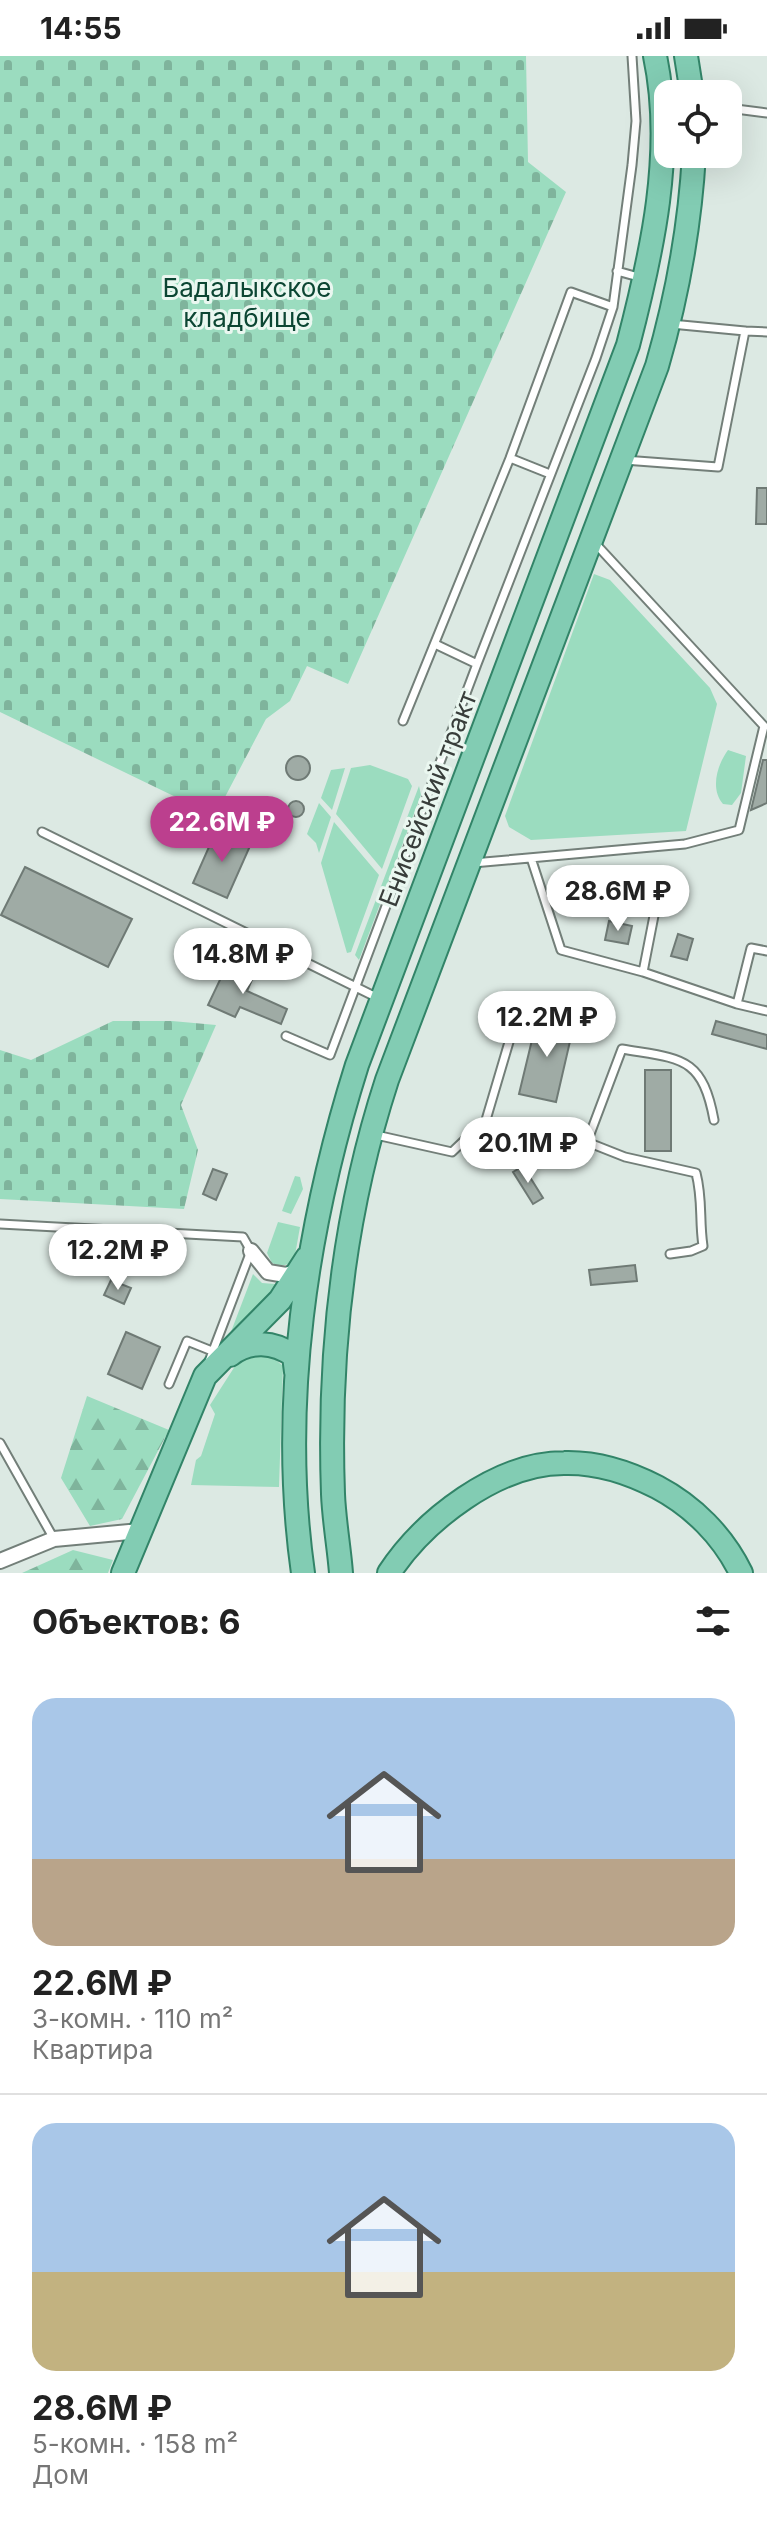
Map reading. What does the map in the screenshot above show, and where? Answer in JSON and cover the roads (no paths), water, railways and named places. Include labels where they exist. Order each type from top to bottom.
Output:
[{"type":"main road","name":"Енисейский тракт","points":[[303,1573],[296,1511],[297,1378],[306,1260],[337,1130],[357,1065],[623,360],[646,279],[660,179],[662,124],[655,56]]},
{"type":"main road","points":[[686,56],[690,80]]},
{"type":"main road","points":[[341,1573],[333,1497],[336,1358],[358,1179],[370,1134],[413,1012],[657,366],[669,323],[691,201],[693,168]]},
{"type":"main road","points":[[382,1000],[413,1012]]},
{"type":"main road","points":[[123,1573],[205,1376],[280,1300],[306,1260]]},
{"type":"main road","points":[[205,1376],[241,1346],[257,1344],[272,1346],[294,1356],[297,1378]]},
{"type":"main road","points":[[389,1573],[403,1551],[453,1506],[520,1470],[561,1462],[599,1465],[637,1477],[675,1496],[711,1527],[741,1573]]},
{"type":"street","points":[[251,1251],[268,1272],[286,1275],[306,1260]]},
{"type":"street","points":[[0,1561],[54,1539],[140,1531]]},
{"type":"lane","points":[[286,1036],[330,1055],[596,358],[613,307],[636,121],[632,56]]},
{"type":"lane","points":[[742,110],[767,113]]},
{"type":"lane","points":[[617,271],[646,279]]},
{"type":"lane","points":[[403,721],[510,458],[571,292],[613,307]]},
{"type":"lane","points":[[669,323],[767,332]]},
{"type":"lane","points":[[622,459],[718,467],[745,331]]},
{"type":"lane","points":[[510,458],[550,474]]},
{"type":"lane","points":[[471,863],[685,844],[739,830],[764,726],[591,539]]},
{"type":"lane","points":[[435,644],[477,664]]},
{"type":"lane","points":[[42,832],[382,1000]]},
{"type":"lane","points":[[531,858],[561,950],[767,1011]]},
{"type":"lane","points":[[643,972],[660,885]]},
{"type":"lane","points":[[737,1004],[751,948],[767,951]]},
{"type":"lane","points":[[483,1130],[517,1015]]},
{"type":"lane","points":[[587,1142],[622,1049],[685,1062],[701,1076],[709,1094],[714,1120]]},
{"type":"lane","points":[[370,1134],[452,1152],[474,1131],[483,1130],[587,1142],[625,1157],[696,1173],[702,1197],[700,1228],[703,1246],[670,1254]]},
{"type":"lane","points":[[0,1224],[240,1236],[247,1239],[251,1251],[212,1350],[205,1376]]},
{"type":"lane","points":[[169,1384],[187,1341],[212,1350]]},
{"type":"lane","points":[[0,1443],[54,1539]]},
{"type":"park label","name":"Бадалыкское кладбище","points":[[247,303]]}]
